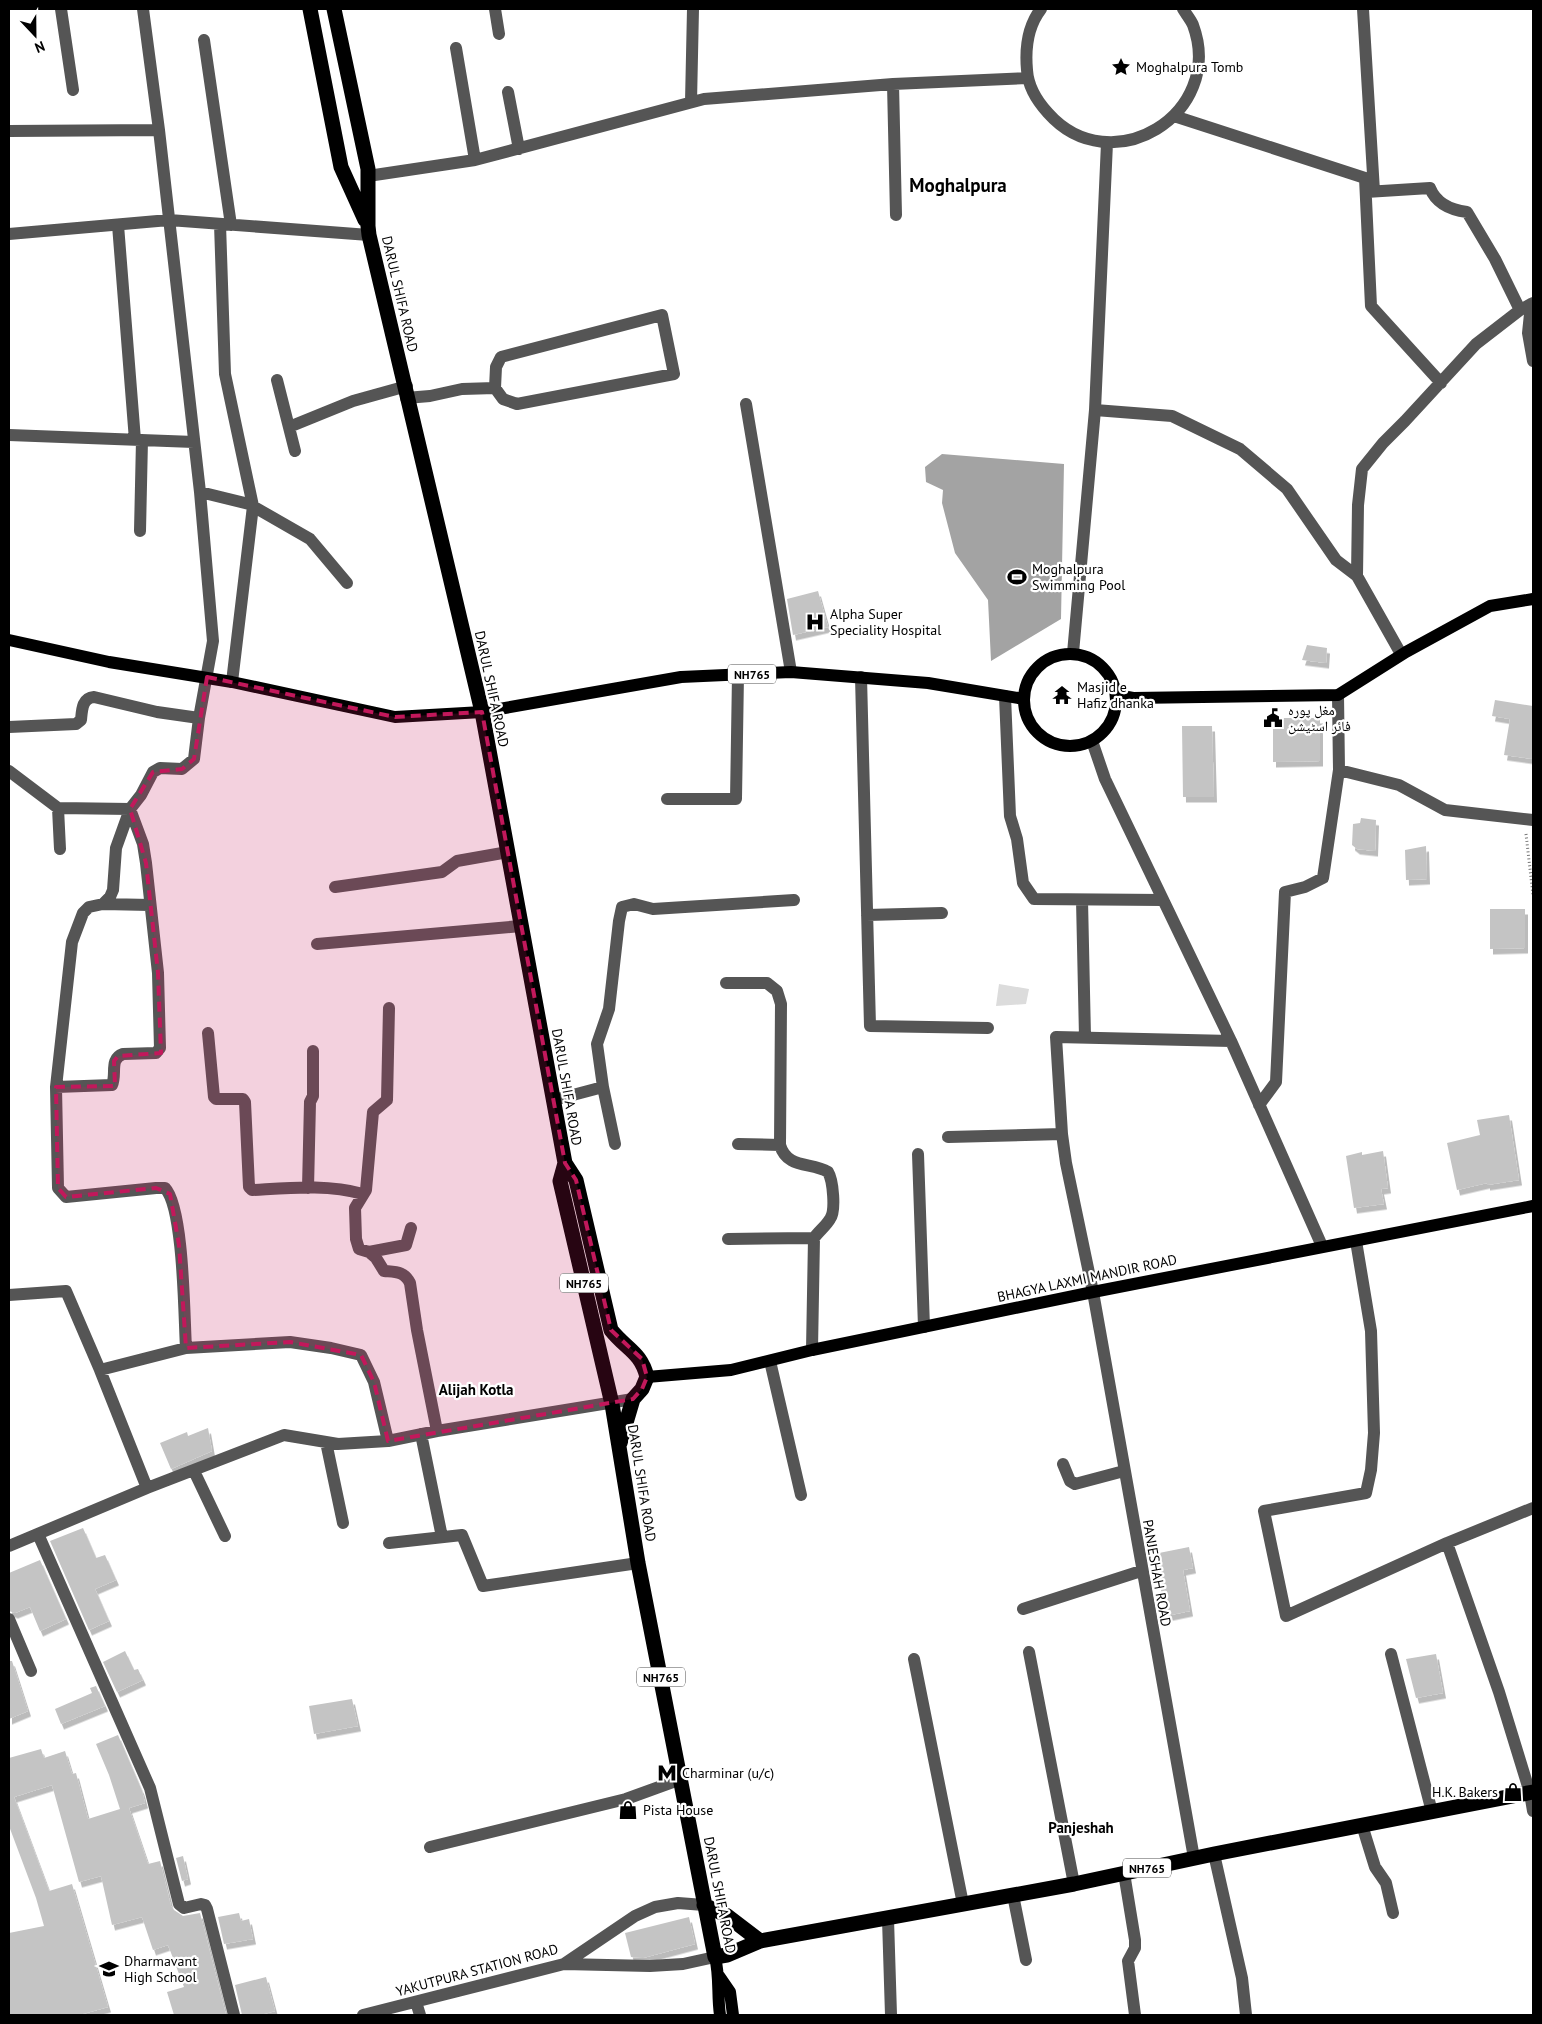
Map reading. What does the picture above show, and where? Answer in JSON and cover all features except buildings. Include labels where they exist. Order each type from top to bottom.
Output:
[{"type":"highway","name":"DARUL SHIFA ROAD","points":[[310,9],[341,167],[368,231],[409,392],[482,712],[565,1163],[560,1181],[612,1404],[638,1562],[704,1905],[716,1957]]},
{"type":"highway","name":"DARUL SHIFA ROAD","points":[[334,9],[368,169],[368,231]]},
{"type":"highway","points":[[330,110],[355,106]]},
{"type":"highway","name":"NH765","points":[[565,1163],[576,1180],[612,1330],[622,1344],[642,1359],[648,1377],[642,1390],[633,1399],[619,1448]]},
{"type":"highway","name":"NH765","points":[[716,1957],[727,1955],[760,1941],[1074,1884],[1194,1858],[1532,1792]]},
{"type":"highway","points":[[704,1905],[726,1915],[760,1941]]},
{"type":"main road","points":[[1117,695],[1133,698],[1203,699],[1338,695],[1402,654],[1490,606],[1533,599]]},
{"type":"main road","points":[[9,640],[109,662],[207,677],[395,717],[482,712]]},
{"type":"main road","points":[[1073,653],[1084,655],[1100,663],[1112,677],[1117,695],[1115,713],[1107,729],[1092,741],[1075,746],[1056,744],[1040,736],[1029,722],[1024,699],[1025,686],[1034,670],[1048,658],[1073,653]]},
{"type":"main road","name":"NH765","points":[[482,712],[680,677],[791,672],[928,683],[1024,699]]},
{"type":"main road","name":"BHAGYA LAXMI MANDIR ROAD","points":[[648,1377],[731,1370],[812,1350],[1093,1292],[1533,1206]]},
{"type":"main road","name":"DARUL SHIFA ROAD","points":[[716,1957],[720,1976],[717,1994],[720,2015]]},
{"type":"main road","points":[[720,1976],[730,1992],[733,2015]]},
{"type":"street","points":[[62,9],[72,90]]},
{"type":"street","points":[[103,904],[113,890],[116,848],[130,809],[141,795],[153,772],[160,768],[182,769],[194,759],[199,718],[213,642],[200,492],[159,130],[143,9]]},
{"type":"street","points":[[495,9],[499,34]]},
{"type":"street","points":[[692,102],[693,9]]},
{"type":"street","points":[[1041,9],[1033,19],[1025,48],[1027,78],[1038,103],[1056,123],[1080,137],[1107,143],[1131,140],[1154,132],[1174,116],[1188,96],[1197,73],[1198,49],[1193,25],[1184,9]]},
{"type":"street","points":[[1363,9],[1370,191],[1371,306],[1441,383]]},
{"type":"street","points":[[204,40],[225,224],[225,374],[252,506],[232,682]]},
{"type":"street","points":[[456,48],[475,160]]},
{"type":"street","points":[[368,176],[475,160],[704,99],[893,84],[1027,78]]},
{"type":"street","points":[[893,84],[896,215]]},
{"type":"street","points":[[508,92],[519,149]]},
{"type":"street","points":[[1174,116],[1365,178],[1370,191]]},
{"type":"street","points":[[9,131],[159,130]]},
{"type":"street","points":[[1073,653],[1095,410],[1107,143]]},
{"type":"street","points":[[1370,191],[1430,188],[1433,197],[1443,204],[1458,211],[1467,212],[1495,258],[1520,310]]},
{"type":"street","points":[[9,234],[169,220],[368,231]]},
{"type":"street","points":[[118,224],[138,440],[140,531]]},
{"type":"street","points":[[1357,576],[1358,505],[1362,469],[1383,443],[1476,344],[1532,303]]},
{"type":"street","points":[[1532,303],[1528,333],[1533,361]]},
{"type":"street","points":[[662,315],[674,374],[517,404],[503,399],[495,388],[496,367],[501,357],[662,315]]},
{"type":"street","points":[[277,380],[295,451]]},
{"type":"street","points":[[289,427],[353,401],[409,392],[495,388]]},
{"type":"street","points":[[746,404],[791,672]]},
{"type":"street","points":[[1095,410],[1172,416],[1240,449],[1287,489],[1336,560],[1357,576],[1402,654]]},
{"type":"street","points":[[9,435],[194,442]]},
{"type":"street","points":[[200,492],[252,506],[310,539],[347,584]]},
{"type":"street","points":[[667,799],[736,799],[738,675]]},
{"type":"street","points":[[861,678],[870,1026],[988,1028]]},
{"type":"street","points":[[1259,1105],[1276,1082],[1286,892],[1305,887],[1323,878],[1339,770],[1338,695]]},
{"type":"street","points":[[1005,696],[1010,816],[1017,839],[1023,883],[1034,898],[1163,900]]},
{"type":"street","points":[[9,727],[76,724],[81,720],[84,702],[94,697],[157,712],[199,718]]},
{"type":"street","points":[[1092,741],[1105,779],[1231,1041],[1322,1246]]},
{"type":"street","points":[[1339,770],[1399,785],[1445,810],[1529,819]]},
{"type":"street","points":[[9,772],[58,808],[130,809]]},
{"type":"street","points":[[58,808],[60,849]]},
{"type":"street","points":[[56,1087],[112,1085],[115,1079],[114,1061],[118,1056],[158,1051],[160,1048],[158,973],[143,844],[130,809]]},
{"type":"street","points":[[335,887],[442,872],[457,862],[508,852]]},
{"type":"street","points":[[615,1144],[603,1087],[597,1044],[609,1009],[622,908],[634,904],[653,909],[794,900]]},
{"type":"street","points":[[1082,900],[1085,1037],[1231,1041]]},
{"type":"street","points":[[150,906],[103,904],[89,907],[83,912],[72,942],[56,1087],[58,1188],[66,1197],[156,1188],[165,1188],[170,1194],[176,1219],[179,1245],[186,1348]]},
{"type":"street","points":[[867,915],[942,913]]},
{"type":"street","points":[[317,944],[521,926]]},
{"type":"street","points":[[726,983],[767,983],[777,991],[782,1004],[780,1145],[787,1158],[804,1165],[824,1169],[832,1177],[833,1213],[831,1219],[814,1238],[812,1350]]},
{"type":"street","points":[[389,1008],[386,1100],[373,1112],[366,1190],[355,1208],[356,1240],[359,1249],[369,1252],[376,1258],[384,1271],[402,1272],[407,1276],[410,1283],[417,1330],[437,1431]]},
{"type":"street","points":[[208,1033],[214,1097],[216,1099],[243,1099],[245,1102],[249,1187],[252,1190],[345,1189],[362,1194]]},
{"type":"street","name":"PANJESHAH ROAD","points":[[1085,1037],[1056,1037],[1062,1134],[1093,1292],[1194,1858]]},
{"type":"street","points":[[308,1188],[310,1102],[313,1096],[313,1051]]},
{"type":"street","points":[[554,1100],[603,1087]]},
{"type":"street","points":[[948,1137],[1062,1134]]},
{"type":"street","points":[[738,1144],[780,1145]]},
{"type":"street","points":[[918,1154],[924,1327]]},
{"type":"street","points":[[369,1252],[406,1245],[411,1228]]},
{"type":"street","points":[[728,1240],[814,1238]]},
{"type":"street","points":[[1356,1241],[1371,1331],[1374,1433],[1371,1470],[1366,1493],[1264,1511],[1286,1616],[1447,1543],[1533,1508]]},
{"type":"street","points":[[9,1294],[66,1291],[147,1488]]},
{"type":"street","points":[[100,1370],[186,1348],[290,1342],[361,1355],[374,1382],[388,1441]]},
{"type":"street","points":[[770,1361],[801,1495]]},
{"type":"street","points":[[9,1546],[147,1488],[284,1435],[338,1444],[388,1441],[437,1431],[612,1404],[633,1399]]},
{"type":"street","points":[[421,1434],[442,1537]]},
{"type":"street","points":[[326,1442],[343,1523]]},
{"type":"street","points":[[1063,1464],[1070,1481],[1074,1484],[1124,1471]]},
{"type":"street","points":[[194,1471],[225,1536]]},
{"type":"street","points":[[38,1534],[150,1788],[179,1904],[184,1908],[201,1904],[207,1909],[234,2015]]},
{"type":"street","points":[[389,1543],[462,1535],[483,1586],[638,1562]]},
{"type":"street","points":[[1447,1543],[1532,1792],[1533,1811]]},
{"type":"street","points":[[1023,1610],[1142,1571]]},
{"type":"street","points":[[9,1619],[31,1671]]},
{"type":"street","points":[[1028,1652],[1074,1884]]},
{"type":"street","points":[[1391,1654],[1432,1812]]},
{"type":"street","points":[[914,1659],[963,1904]]},
{"type":"street","points":[[430,1847],[626,1799],[681,1779]]},
{"type":"street","points":[[1362,1825],[1374,1867],[1386,1884],[1393,1913]]},
{"type":"street","points":[[1214,1854],[1242,1978],[1246,2015]]},
{"type":"street","points":[[1124,1873],[1135,1940],[1135,1948],[1128,1961],[1135,2015]]},
{"type":"street","points":[[1013,1895],[1026,1960]]},
{"type":"street","name":"YAKUTPURA STATION ROAD","points":[[363,2015],[564,1964],[635,1916],[655,1907],[678,1903],[704,1905]]},
{"type":"street","points":[[888,1919],[891,2015]]},
{"type":"street","points":[[564,1964],[650,1966],[683,1964],[716,1957]]},
{"type":"street","points":[[416,2002],[420,2015]]},
{"type":"path","points":[[1529,819],[1533,895]]},
{"type":"highlighted area","points":[[207,677],[395,717],[482,712],[565,1163],[576,1180],[611,1330],[642,1359],[647,1377],[642,1389],[633,1399],[612,1404],[388,1441],[374,1382],[361,1355],[290,1342],[186,1348],[179,1245],[170,1194],[156,1188],[66,1197],[58,1188],[56,1087],[115,1086],[114,1061],[118,1056],[161,1053],[158,973],[146,863],[130,809],[153,772],[182,769],[194,759]]},
{"type":"shaded area","name":"Moghalpura Swimming Pool","points":[[942,454],[1064,464],[1061,619],[991,661],[988,600],[955,553],[942,503],[943,490],[926,482],[925,467]]},
{"type":"shaded area","points":[[999,984],[1029,989],[1026,1004],[996,1006]]},
{"type":"place","name":"Moghalpura Tomb","points":[[1121,67]]},
{"type":"place","name":"Moghalpura Swimming Pool","points":[[1017,577]]},
{"type":"place","name":"Alpha Super Speciality Hospital","points":[[815,622]]},
{"type":"place","name":"Masjid e Hafiz dhanka","points":[[1062,695]]},
{"type":"place","name":"مغل پورہ فائر اسٹیشن","points":[[1273,718]]},
{"type":"place","name":"Charminar (u/c)","points":[[667,1773]]},
{"type":"place","name":"H.K. Bakers","points":[[1513,1792]]},
{"type":"place","name":"Pista House","points":[[628,1810]]},
{"type":"place","name":"Dharmavant High School","points":[[109,1969]]},
{"type":"district","name":"Moghalpura","points":[[958,185]]},
{"type":"district","name":"Alijah Kotla","points":[[476,1389]]},
{"type":"district","name":"Panjeshah","points":[[1081,1827]]}]
